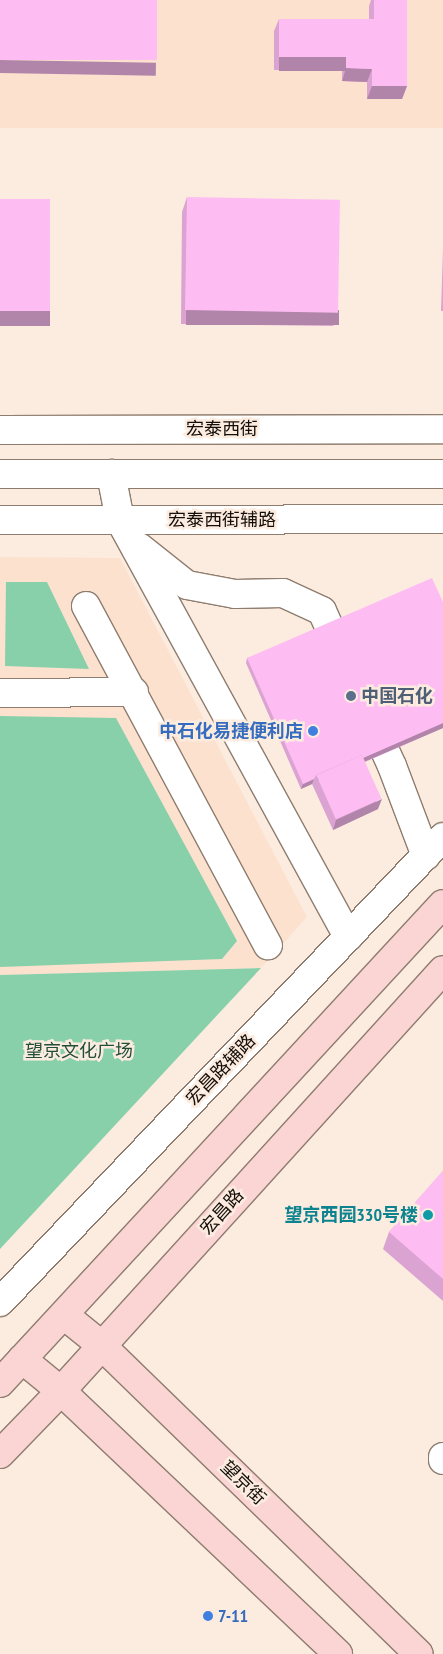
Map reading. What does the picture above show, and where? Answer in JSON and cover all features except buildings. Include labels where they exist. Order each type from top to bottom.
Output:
[{"type":"main road","points":[[0,1383],[443,904]]},
{"type":"main road","name":"宏昌路","points":[[0,1454],[61,1391],[443,970]]},
{"type":"main road","name":"望京街","points":[[64,1315],[101,1345],[419,1654]]},
{"type":"main road","points":[[22,1359],[61,1391],[338,1654]]},
{"type":"street","name":"宏泰西街","points":[[0,430],[443,429]]},
{"type":"street","points":[[0,474],[443,474]]},
{"type":"street","points":[[111,474],[125,530],[348,938]]},
{"type":"street","name":"宏泰西街辅路","points":[[0,520],[125,530],[443,519]]},
{"type":"street","points":[[125,530],[187,585],[235,594],[283,593],[322,611],[392,766],[434,847]]},
{"type":"street","points":[[86,606],[134,692],[268,945]]},
{"type":"street","points":[[0,693],[134,692]]},
{"type":"street","name":"宏昌路辅路","points":[[0,1302],[434,847]]},
{"type":"shaded area","points":[[0,0],[443,0],[443,128],[0,128]]},
{"type":"shaded area","points":[[0,557],[120,558],[307,917],[261,968],[0,975]]},
{"type":"green space","points":[[6,582],[47,582],[89,669],[5,666]]},
{"type":"green space","points":[[0,716],[116,718],[237,941],[222,959],[0,967]]},
{"type":"green space","name":"望京文化广场","points":[[261,968],[0,1249],[0,975]]},
{"type":"place","name":"中国石化","points":[[351,696]]},
{"type":"place","name":"中石化易捷便利店","points":[[313,731]]},
{"type":"place","name":"望京西园330号楼","points":[[428,1215]]},
{"type":"place","name":"7-11","points":[[208,1616]]}]
